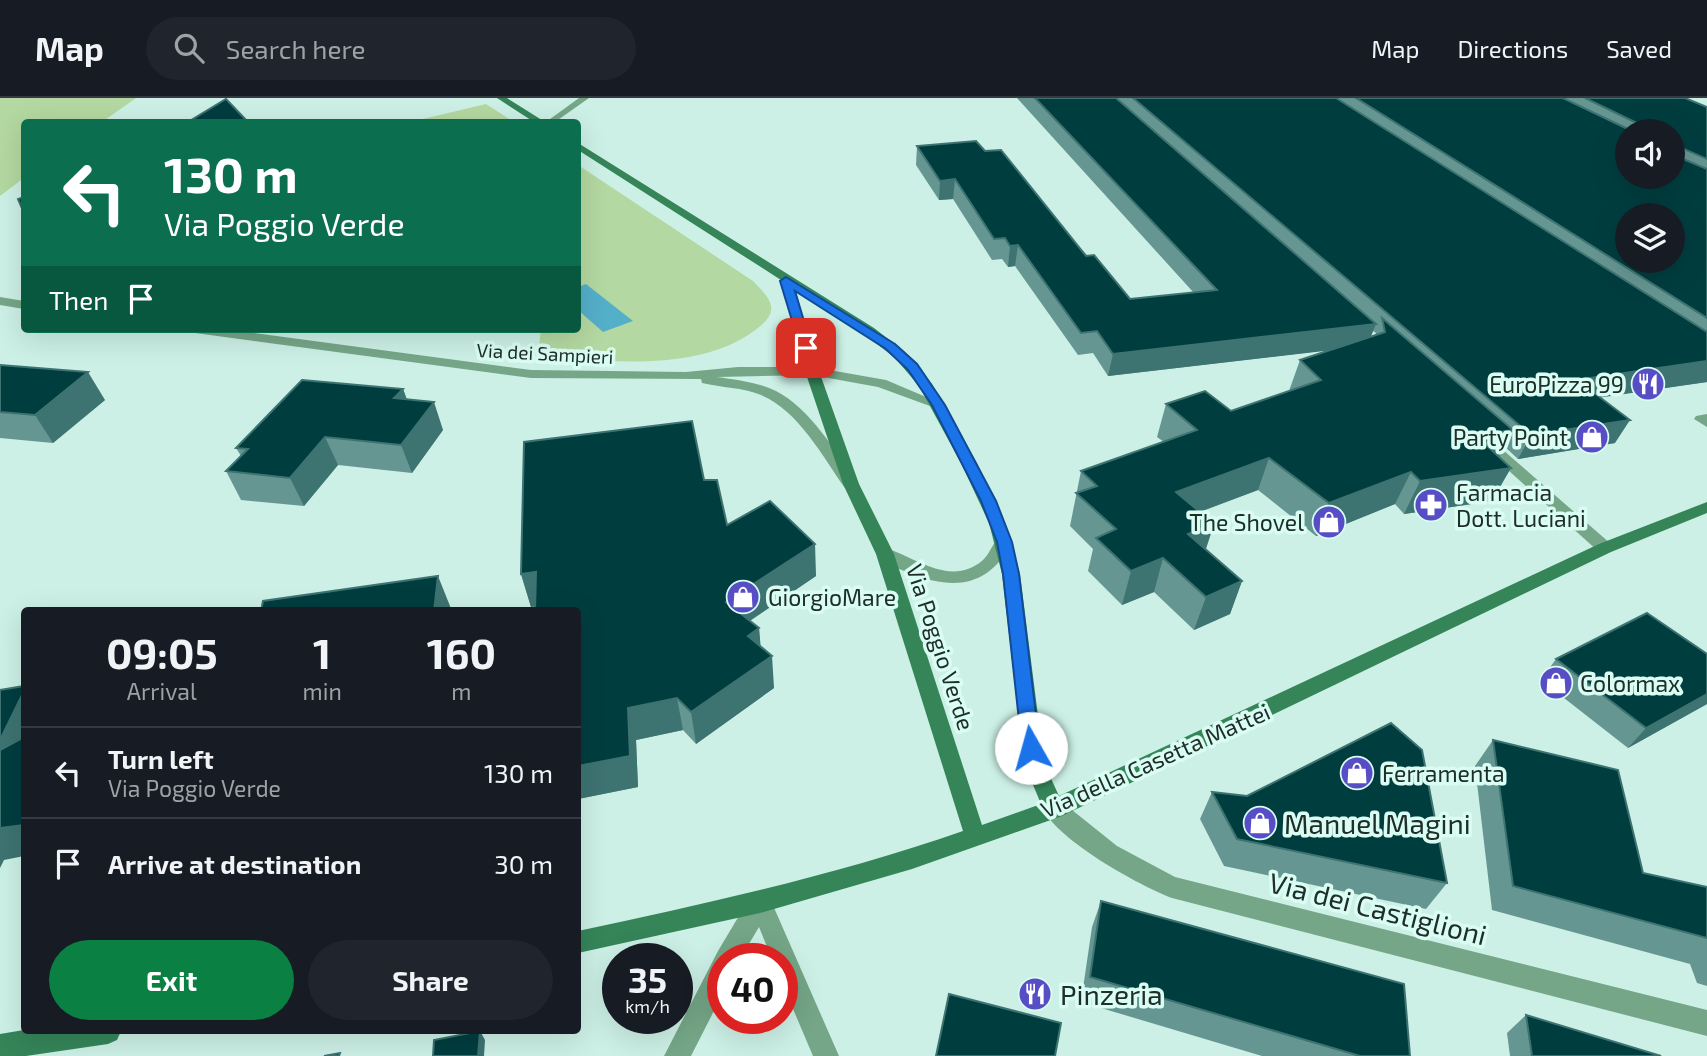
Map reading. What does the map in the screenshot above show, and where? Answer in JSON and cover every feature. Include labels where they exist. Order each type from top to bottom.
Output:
[{"type":"street","points":[[500,98],[535,119]]},
{"type":"street","points":[[554,119],[585,98]]},
{"type":"street","points":[[581,148],[890,346],[912,367],[938,405],[988,501],[1004,542],[1011,574],[1034,763],[1054,808]]},
{"type":"street","name":"Via Poggio Verde","points":[[786,281],[812,371],[851,484],[885,554],[975,836]]},
{"type":"street","points":[[0,301],[21,304]]},
{"type":"street","name":"Via dei Sampieri","points":[[224,333],[495,371],[574,377],[686,376],[738,370],[812,371]]},
{"type":"street","points":[[812,371],[881,383],[938,405]]},
{"type":"street","points":[[686,376],[752,387],[778,397],[793,411],[851,484]]},
{"type":"street","points":[[1473,430],[1605,548]]},
{"type":"street","name":"Via della Casetta Mattei","points":[[581,941],[760,902],[912,859],[1054,808],[1605,548],[1707,507]]},
{"type":"street","name":"Via Poggio Verde","points":[[885,554],[924,573],[961,575],[980,570],[988,564],[1004,542]]},
{"type":"street","name":"Via dei Castiglioni","points":[[1054,808],[1094,844],[1140,872],[1172,887],[1707,1023]]},
{"type":"street","points":[[736,943],[760,902]]},
{"type":"street","points":[[760,902],[826,1056]]},
{"type":"street","points":[[677,1056],[707,998]]},
{"type":"street","points":[[0,1047],[87,1034]]},
{"type":"green space","points":[[0,98],[136,98],[106,119],[21,119],[21,180],[0,196]]},
{"type":"green space","points":[[486,104],[509,119],[423,119]]},
{"type":"green space","points":[[581,167],[753,281],[771,306],[768,318],[754,331],[731,344],[678,359],[620,361],[538,356],[541,333],[581,333]]},
{"type":"water","points":[[586,284],[633,321],[603,332],[581,313],[581,286]]},
{"type":"building","points":[[1035,98],[1116,98],[1376,324],[1113,354],[1097,331],[1081,333],[1018,245],[1010,246],[1005,238],[994,239],[955,179],[940,181],[917,146],[976,141],[985,151],[1001,150],[1086,256],[1094,255],[1130,299],[1217,290]]},
{"type":"building","points":[[1133,98],[1336,98],[1707,332],[1707,361],[1577,380],[1630,420],[1531,435]]},
{"type":"building","points":[[1356,98],[1563,98],[1615,123],[1615,189],[1685,189],[1685,160],[1707,169],[1707,318],[1635,273],[1685,273],[1685,203],[1615,203],[1615,260]]},
{"type":"building","points":[[1585,98],[1685,98],[1707,107],[1707,159],[1685,149],[1685,119],[1629,119]]},
{"type":"building","points":[[226,99],[245,119],[193,119]]},
{"type":"building","points":[[1382,318],[1513,430],[1494,433],[1503,441],[1484,443],[1511,468],[1420,481],[1411,472],[1329,503],[1269,458],[1176,492],[1214,524],[1188,534],[1242,581],[1206,597],[1163,558],[1131,571],[1096,538],[1116,529],[1076,493],[1097,486],[1081,471],[1197,430],[1166,404],[1205,391],[1231,411],[1321,380],[1300,360],[1385,332]]},
{"type":"building","points":[[0,365],[88,372],[35,415],[0,412]]},
{"type":"building","points":[[302,380],[403,389],[394,398],[434,402],[401,445],[325,437],[290,478],[226,471],[248,449],[236,448]]},
{"type":"building","points":[[692,421],[704,480],[717,480],[727,525],[770,501],[815,544],[726,602],[759,628],[748,636],[772,656],[691,712],[677,698],[628,708],[630,756],[581,765],[581,607],[535,607],[536,572],[521,574],[524,442]]},
{"type":"building","points":[[438,576],[434,607],[262,607],[263,601]]},
{"type":"building","points":[[1647,613],[1707,654],[1707,694],[1646,728],[1556,659]]},
{"type":"building","points":[[21,686],[21,697],[0,740],[0,690]]},
{"type":"building","points":[[1391,723],[1422,750],[1447,883],[1237,839],[1212,792],[1247,796]]},
{"type":"building","points":[[21,739],[21,825],[0,828],[0,750]]},
{"type":"building","points":[[1493,740],[1618,770],[1643,873],[1707,887],[1707,938],[1513,886]]},
{"type":"building","points":[[1101,901],[1404,984],[1410,1056],[1360,1056],[1090,977]]},
{"type":"building","points":[[949,994],[1061,1023],[1055,1056],[936,1056]]},
{"type":"building","points":[[1526,1015],[1661,1056],[1532,1056]]},
{"type":"building","points":[[480,1034],[478,1056],[433,1056],[434,1040]]},
{"type":"place","name":"EuroPizza 99","points":[[1648,384]]},
{"type":"place","name":"Party Point","points":[[1592,437]]},
{"type":"place","name":"Farmacia Dott. Luciani","points":[[1431,505]]},
{"type":"place","name":"The Shovel","points":[[1329,522]]},
{"type":"place","name":"GiorgioMare","points":[[743,597]]},
{"type":"place","name":"Colormax","points":[[1556,683]]},
{"type":"place","name":"Ferramenta","points":[[1357,773]]},
{"type":"place","name":"Manuel Magini","points":[[1260,823]]},
{"type":"place","name":"Pinzeria","points":[[1035,994]]},
{"type":"route","points":[[806,348],[786,281],[890,346],[912,367],[938,405],[988,501],[1004,542],[1011,574],[1031,748]]}]
